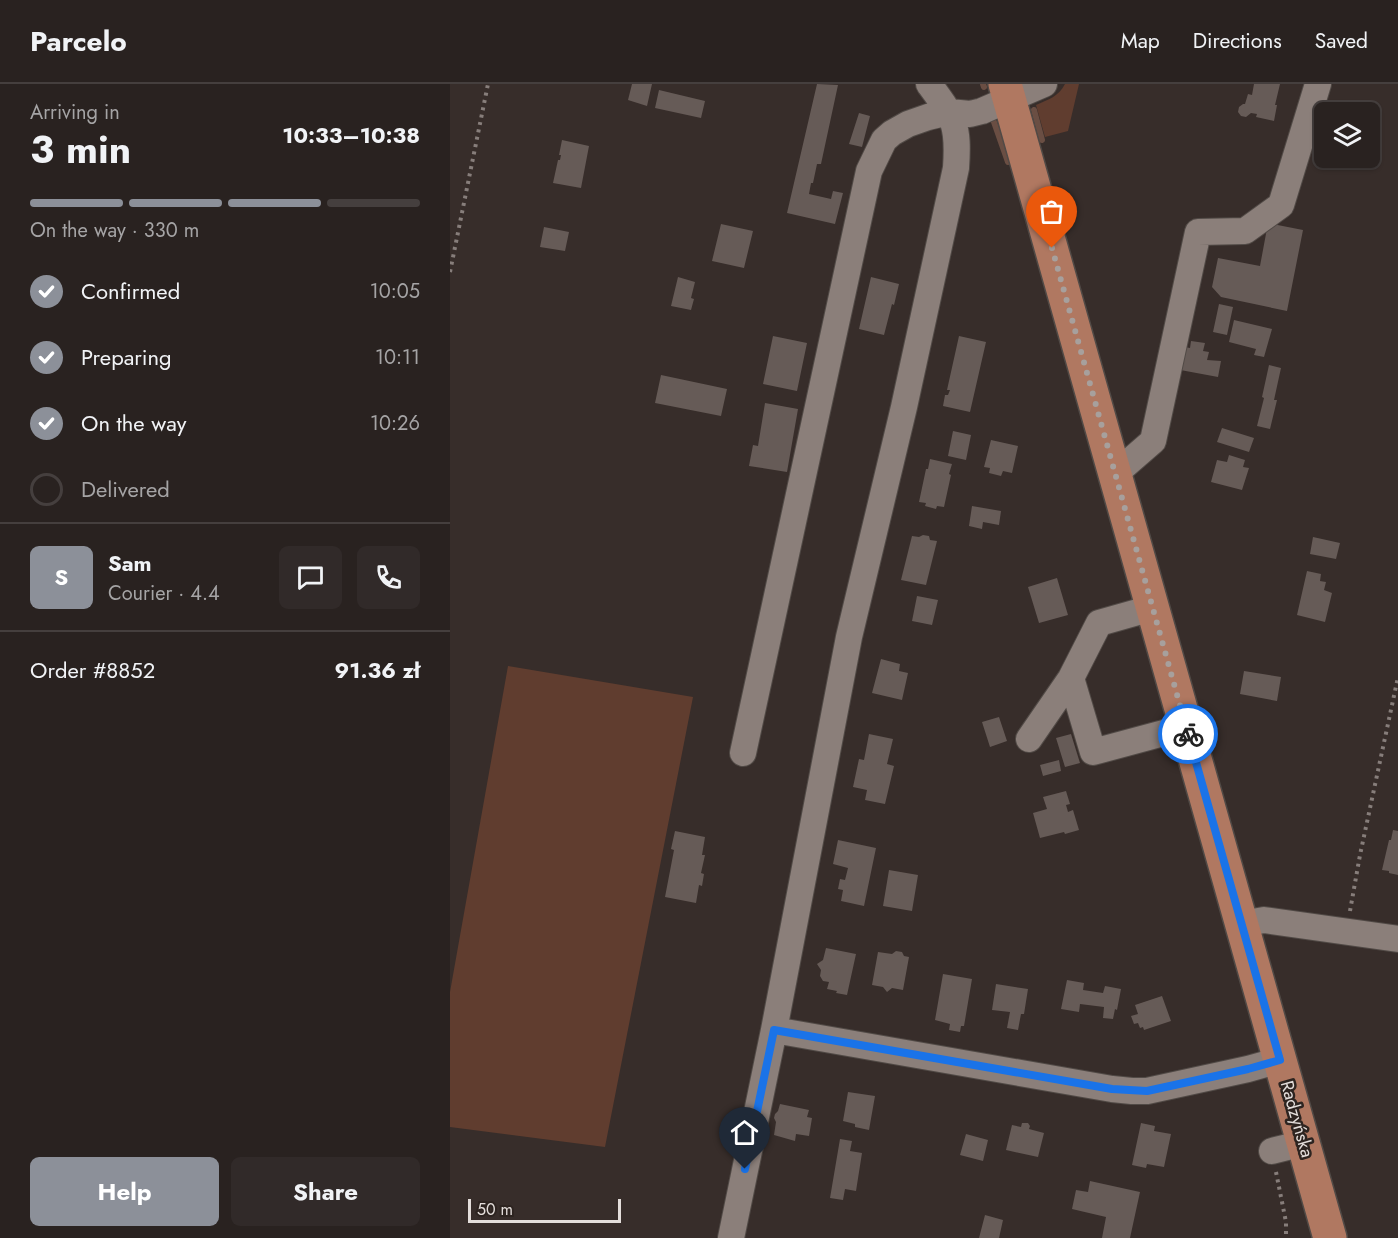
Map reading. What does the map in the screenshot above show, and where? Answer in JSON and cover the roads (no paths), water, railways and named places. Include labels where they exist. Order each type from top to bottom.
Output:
[{"type":"main road","name":"Radzyńska","points":[[1007,92],[1330,1238]]},
{"type":"street","points":[[731,1238],[774,1030],[849,637],[904,407],[956,168],[958,142],[955,126],[949,112],[929,84]]},
{"type":"street","points":[[743,753],[869,171],[884,140],[908,124],[949,112],[970,114],[1007,92],[1044,84]]},
{"type":"street","points":[[1115,474],[1153,441],[1198,232],[1245,231],[1281,205],[1318,84]]},
{"type":"street","points":[[1029,739],[1071,678],[1099,623],[1152,608]]},
{"type":"street","points":[[1071,678],[1092,752],[1186,727]]},
{"type":"street","points":[[1241,924],[1264,920],[1398,939]]},
{"type":"street","points":[[774,1030],[1131,1091],[1147,1091],[1280,1060]]},
{"type":"street","points":[[1272,1151],[1304,1143]]},
{"type":"waterway","points":[[1034,110],[1042,140]]},
{"type":"waterway","points":[[994,122],[1008,162]]}]
